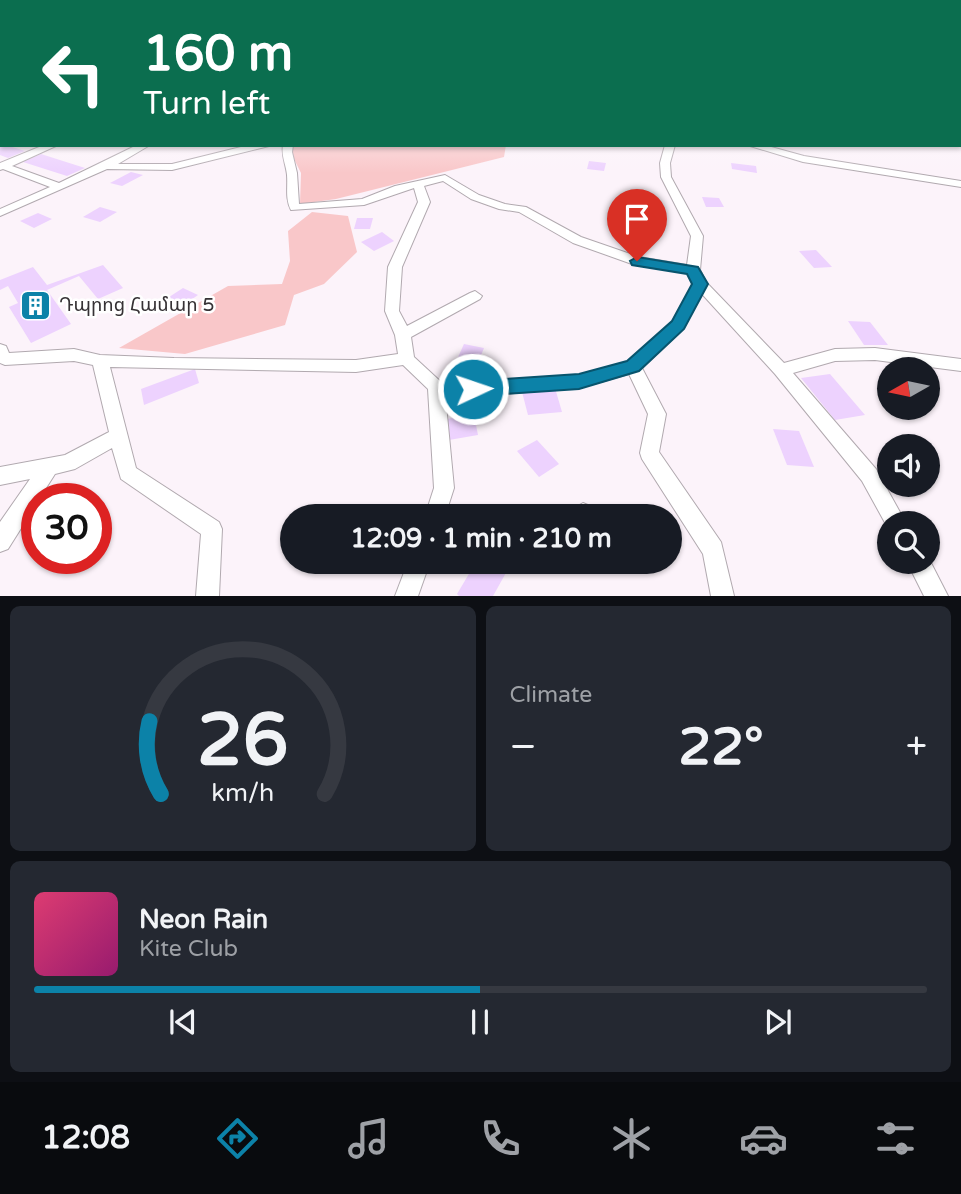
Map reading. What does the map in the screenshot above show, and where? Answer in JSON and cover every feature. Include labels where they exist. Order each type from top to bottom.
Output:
[{"type":"street","points":[[2,167],[48,147]]},
{"type":"street","points":[[0,213],[106,166],[141,147]]},
{"type":"street","points":[[106,166],[170,168],[228,155],[248,147]]},
{"type":"street","points":[[287,147],[285,152],[292,173],[291,200],[295,208],[364,202],[399,188],[445,177],[475,197],[503,207],[522,209],[577,240],[637,261],[697,277],[781,370],[869,475],[889,511]]},
{"type":"street","points":[[418,184],[424,202],[395,267],[392,311],[402,335],[406,359],[436,387],[489,388],[579,382],[633,367],[678,325],[697,277],[697,236],[666,177],[664,163],[669,147]]},
{"type":"street","points":[[758,147],[803,159],[961,184]]},
{"type":"street","points":[[2,167],[59,187]]},
{"type":"street","points":[[402,335],[475,296]]},
{"type":"street","points":[[0,350],[5,359],[74,355],[100,361],[356,366],[406,359]]},
{"type":"street","points":[[781,370],[835,355],[874,354],[961,366]]},
{"type":"street","points":[[100,361],[128,473],[212,529],[207,596]]},
{"type":"street","points":[[633,367],[657,414],[649,453],[713,550],[723,596]]},
{"type":"street","points":[[436,387],[444,488],[439,504]]},
{"type":"street","points":[[0,476],[68,463],[119,435]]},
{"type":"street","points":[[0,541],[49,467]]},
{"type":"street","points":[[406,596],[414,574]]},
{"type":"street","points":[[925,574],[937,596]]},
{"type":"shaded area","points":[[506,147],[504,157],[336,199],[300,204],[301,173],[289,149]]},
{"type":"shaded area","points":[[312,212],[348,216],[357,252],[324,284],[294,295],[285,325],[185,354],[119,348],[228,286],[282,284],[290,261],[288,231]]},
{"type":"building","points":[[0,147],[25,151],[8,158],[0,155]]},
{"type":"building","points":[[41,154],[85,168],[67,176],[23,162]]},
{"type":"building","points":[[589,161],[606,163],[604,171],[587,169]]},
{"type":"building","points":[[731,163],[756,166],[757,173],[732,169]]},
{"type":"building","points":[[131,172],[143,175],[122,186],[110,183]]},
{"type":"building","points":[[702,197],[719,198],[724,207],[706,207]]},
{"type":"building","points":[[100,207],[117,212],[100,222],[83,217]]},
{"type":"building","points":[[638,211],[651,219],[635,226],[621,217]]},
{"type":"building","points":[[38,213],[52,219],[34,228],[20,221]]},
{"type":"building","points":[[357,218],[373,218],[370,229],[354,229]]},
{"type":"building","points":[[382,232],[394,241],[374,251],[361,242]]},
{"type":"building","points":[[816,250],[832,267],[814,268],[799,251]]},
{"type":"building","name":"Դպրոց Համար 5","points":[[103,265],[123,288],[98,299],[79,276],[47,290],[71,324],[31,343],[9,307],[18,303],[8,286],[0,290],[0,280],[33,267],[47,285]]},
{"type":"building","points":[[183,288],[198,295],[181,307],[166,299]]},
{"type":"building","points":[[848,321],[870,322],[888,345],[864,345]]},
{"type":"building","points":[[464,344],[484,348],[475,370],[454,366]]},
{"type":"building","points":[[453,368],[473,372],[469,383],[448,378]]},
{"type":"building","points":[[195,369],[199,383],[144,405],[141,389]]},
{"type":"building","points":[[830,374],[865,415],[835,420],[801,378]]},
{"type":"building","points":[[555,388],[562,412],[528,415],[522,392]]},
{"type":"building","points":[[474,415],[478,435],[449,440],[446,419]]},
{"type":"building","points":[[773,429],[799,431],[814,467],[787,465]]},
{"type":"building","points":[[537,440],[559,464],[539,477],[517,451]]},
{"type":"building","points":[[469,574],[505,574],[493,596],[457,594]]},
{"type":"place","name":"Դպրոց Համար 5","points":[[36,305]]},
{"type":"route","points":[[473,389],[579,382],[633,367],[678,325],[700,284],[693,270],[637,261]]}]
